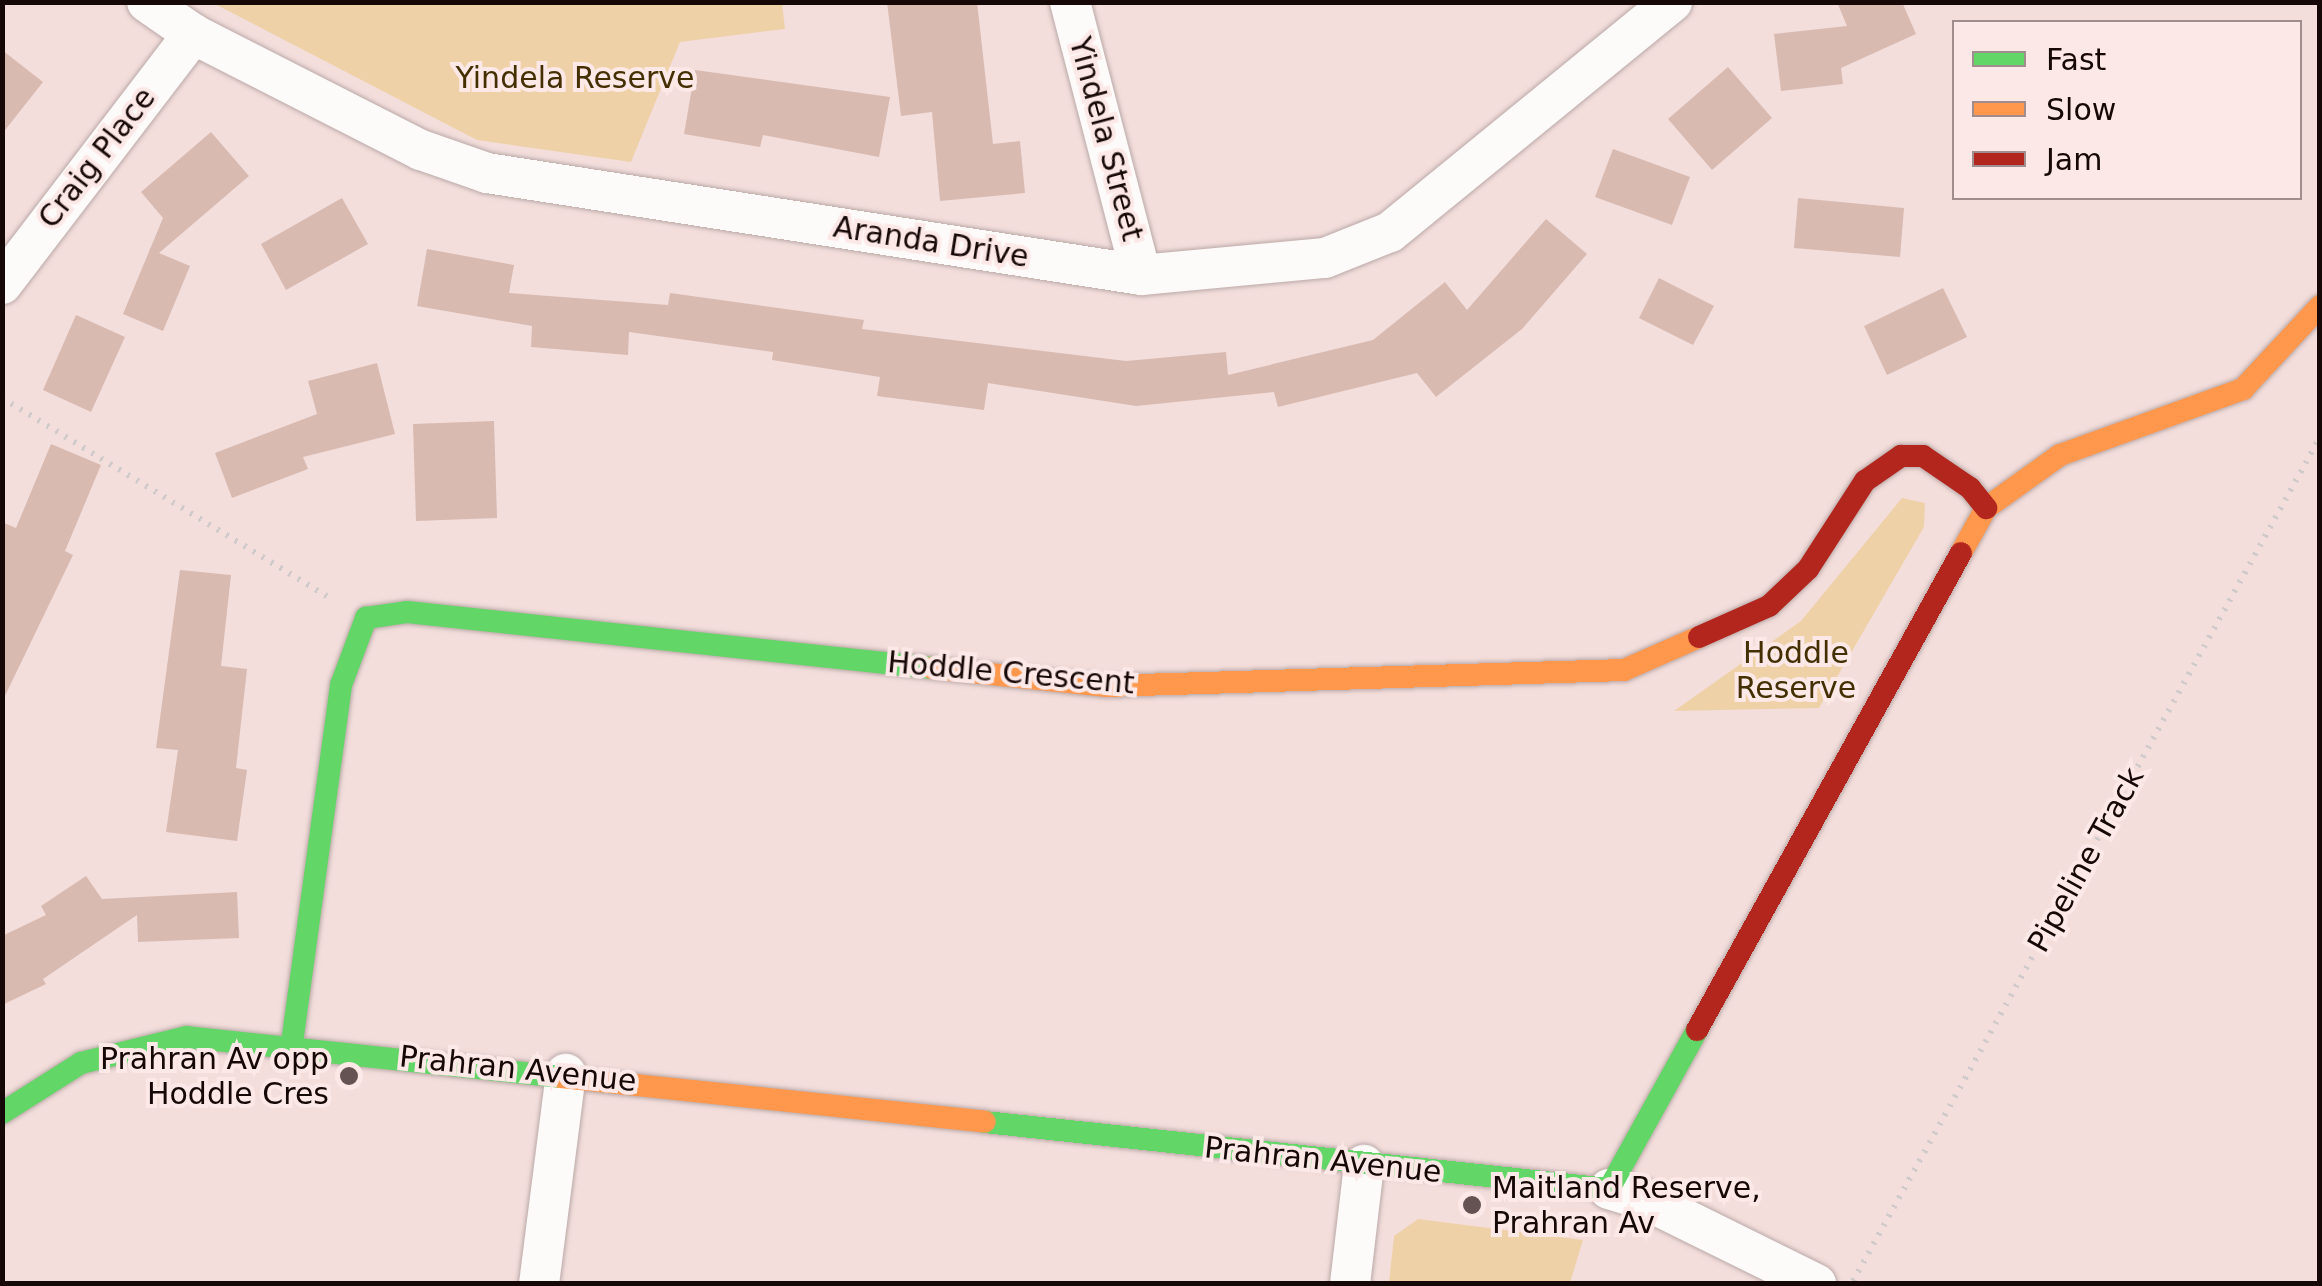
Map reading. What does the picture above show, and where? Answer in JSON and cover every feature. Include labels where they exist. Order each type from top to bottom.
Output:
[{"type":"street","name":"Aranda Drive","points":[[147,2],[193,34],[421,150],[487,173],[1141,275],[1325,258],[1390,232],[1672,2]]},
{"type":"street","name":"Yindela Street","points":[[1070,2],[1141,275]]},
{"type":"street","name":"Craig Place","points":[[2,284],[193,34]]},
{"type":"street","points":[[1816,1284],[1646,1200],[1609,1189],[1986,508],[2060,455],[2243,389],[2270,368],[2320,306]]},
{"type":"street","name":"Hoddle Crescent","points":[[366,618],[407,612],[1107,686],[1624,670],[1769,606],[1808,569],[1865,481],[1901,456],[1923,456],[1970,488],[1986,508]]},
{"type":"street","points":[[292,1043],[341,685],[366,618]]},
{"type":"street","name":"Prahran Avenue","points":[[2,1113],[81,1063],[152,1040],[292,1043],[1364,1165],[1609,1189]]},
{"type":"street","points":[[539,1284],[566,1074]]},
{"type":"street","points":[[1350,1284],[1364,1165]]},
{"type":"path","points":[[2,398],[366,618]]},
{"type":"path","name":"Pipeline Track","points":[[1852,1284],[2320,437]]},
{"type":"green space","name":"Yindela Reserve","points":[[782,2],[785,29],[680,42],[631,162],[477,140],[213,3]]},
{"type":"green space","name":"Hoddle Reserve","points":[[1902,498],[1925,503],[1924,527],[1819,708],[1674,711],[1801,621]]},
{"type":"green space","points":[[1418,1219],[1583,1240],[1570,1283],[1389,1283],[1394,1236]]},
{"type":"building","points":[[887,2],[977,2],[993,144],[1020,141],[1025,193],[940,201],[932,112],[901,116]]},
{"type":"building","points":[[1837,2],[1902,2],[1916,34],[1841,68],[1843,84],[1781,91],[1774,34],[1847,26]]},
{"type":"building","points":[[2,50],[43,82],[2,134]]},
{"type":"building","points":[[1728,67],[1772,118],[1712,170],[1668,119]]},
{"type":"building","points":[[695,70],[890,97],[879,157],[763,135],[760,147],[684,134]]},
{"type":"building","points":[[211,132],[249,176],[159,253],[190,266],[163,331],[123,314],[163,218],[141,192]]},
{"type":"building","points":[[1613,149],[1690,177],[1672,225],[1595,197]]},
{"type":"building","points":[[342,198],[368,244],[286,290],[261,244]]},
{"type":"building","points":[[1798,198],[1904,208],[1900,257],[1794,248]]},
{"type":"building","points":[[1546,219],[1587,254],[1522,329],[1436,397],[1417,373],[1278,407],[1274,392],[1136,406],[988,383],[984,410],[877,396],[880,377],[772,360],[773,352],[629,332],[628,355],[531,347],[532,326],[417,306],[427,249],[514,265],[509,293],[668,305],[670,293],[864,320],[862,329],[1126,361],[1226,352],[1228,375],[1373,340],[1445,282],[1467,310]]},
{"type":"building","points":[[1659,278],[1714,306],[1693,345],[1639,318]]},
{"type":"building","points":[[1943,288],[1967,337],[1887,375],[1864,326]]},
{"type":"building","points":[[76,315],[125,337],[91,412],[43,390]]},
{"type":"building","points":[[377,363],[395,434],[303,457],[308,469],[232,498],[215,453],[317,414],[308,381]]},
{"type":"building","points":[[494,421],[497,518],[416,521],[413,424]]},
{"type":"building","points":[[51,444],[101,465],[65,551],[73,555],[2,702],[2,522],[16,528]]},
{"type":"building","points":[[180,570],[231,575],[221,666],[247,669],[236,768],[247,770],[237,841],[166,832],[178,750],[156,748]]},
{"type":"building","points":[[86,876],[102,899],[237,892],[239,938],[138,942],[137,915],[43,979],[46,984],[2,1005],[2,936],[46,915],[41,906]]},
{"type":"traffic: fast","points":[[292,1043],[341,685],[366,618],[407,612],[932,668]]},
{"type":"traffic: fast","points":[[985,1122],[1609,1189],[1697,1030]]},
{"type":"traffic: fast","points":[[2,1113],[81,1063],[187,1037],[560,1077]]},
{"type":"traffic: slow","points":[[1961,553],[1986,508],[2060,455],[2243,389],[2320,306]]},
{"type":"traffic: slow","points":[[932,668],[1107,686],[1624,670],[1699,637]]},
{"type":"traffic: slow","points":[[560,1077],[985,1122]]},
{"type":"traffic: jam","points":[[1699,637],[1769,606],[1808,569],[1865,481],[1901,456],[1923,456],[1970,488],[1986,508]]},
{"type":"traffic: jam","points":[[1697,1030],[1961,553]]},
{"type":"place","name":"Prahran Av opp Hoddle Cres","points":[[349,1076]]},
{"type":"place","name":"Maitland Reserve, Prahran Av","points":[[1472,1205]]}]
